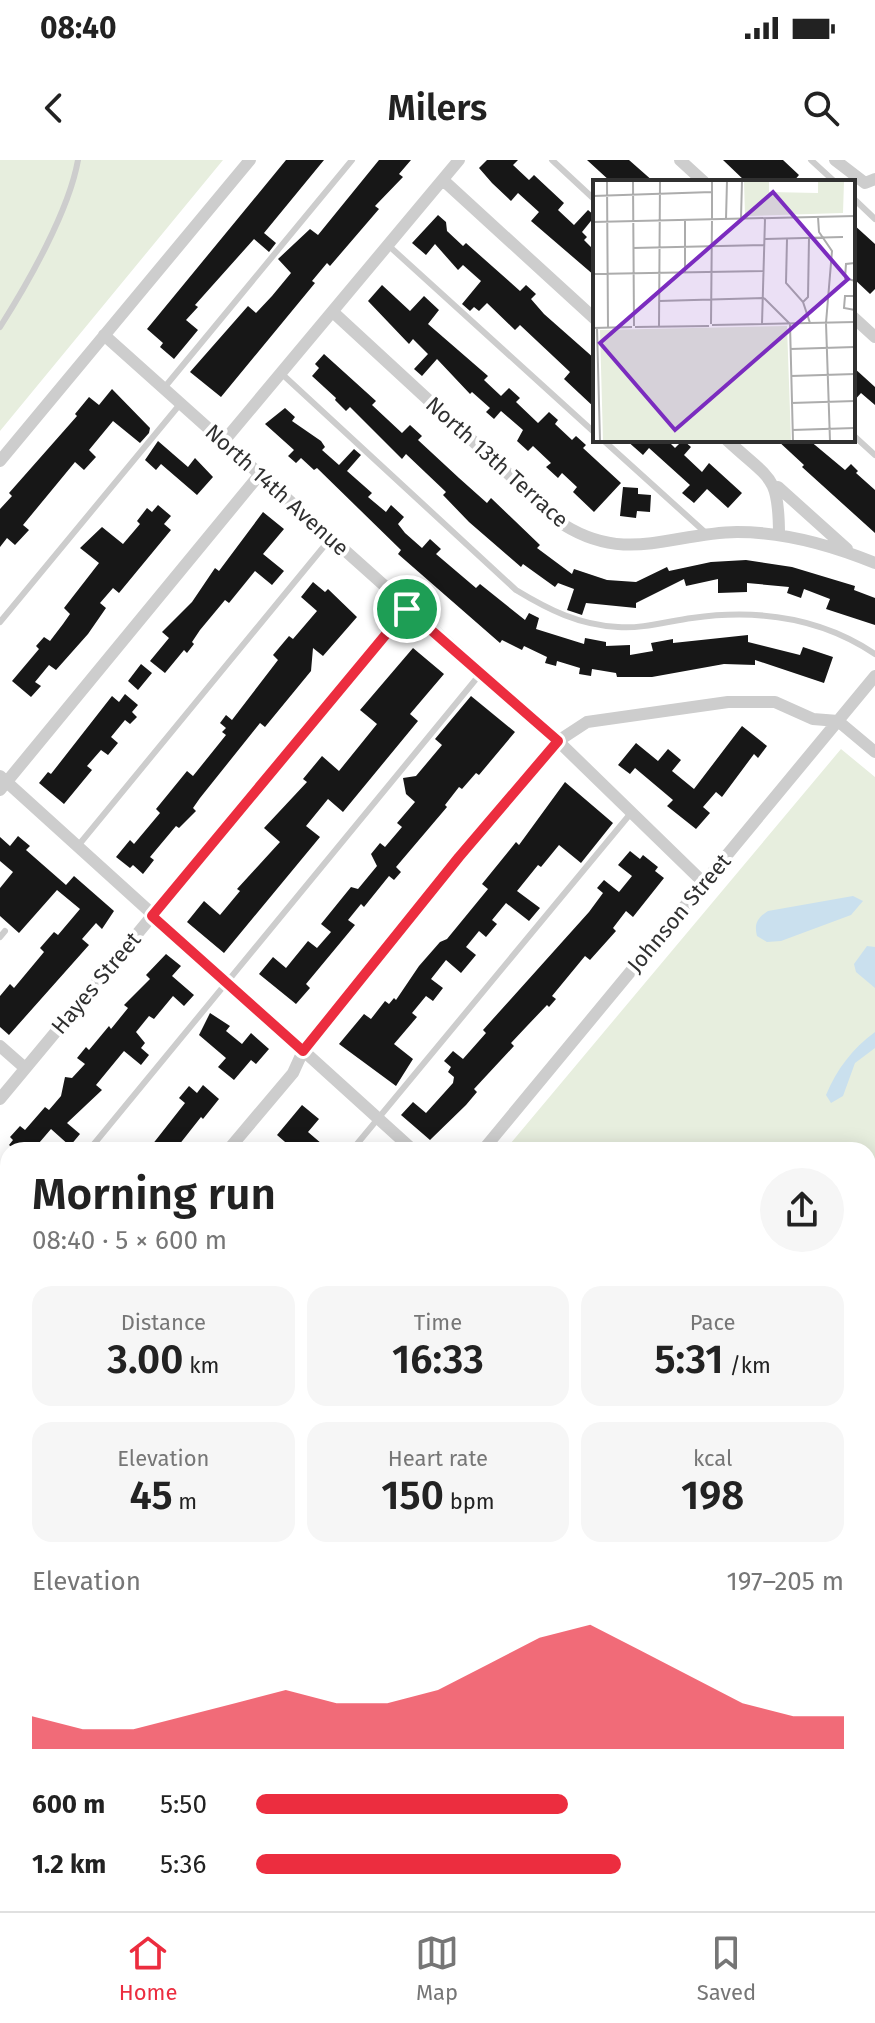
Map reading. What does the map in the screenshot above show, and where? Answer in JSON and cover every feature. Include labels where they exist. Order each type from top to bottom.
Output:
[{"type":"street","points":[[0,461],[250,160]]},
{"type":"street","points":[[224,441],[459,160]]},
{"type":"street","points":[[680,160],[702,180]]},
{"type":"street","points":[[835,160],[870,181]]},
{"type":"street","points":[[443,180],[593,317]]},
{"type":"street","name":"North 13th Terrace","points":[[334,313],[564,525],[589,541],[622,547],[737,532],[779,535],[853,554],[875,563]]},
{"type":"street","points":[[855,319],[875,337]]},
{"type":"street","name":"North 14th Avenue","points":[[104,335],[558,741],[704,883]]},
{"type":"street","points":[[729,442],[853,554]]},
{"type":"street","points":[[260,474],[2,783],[404,1142]]},
{"type":"street","points":[[775,484],[780,499],[779,535]]},
{"type":"street","name":"Hayes Street","points":[[0,1099],[407,609]]},
{"type":"street","name":"Johnson Street","points":[[490,1142],[875,676]]},
{"type":"street","points":[[235,1142],[293,1073],[303,1051],[459,857],[558,741],[587,722],[728,702],[775,702],[813,719],[838,721],[875,752]]},
{"type":"street","points":[[0,1046],[25,1068]]},
{"type":"lane","points":[[0,327],[36,267],[70,188],[78,160]]},
{"type":"lane","points":[[164,388],[352,160]]},
{"type":"lane","points":[[552,160],[593,198]]},
{"type":"lane","points":[[811,160],[833,180]]},
{"type":"lane","points":[[855,200],[875,219]]},
{"type":"lane","points":[[389,246],[593,431]]},
{"type":"lane","points":[[282,374],[516,590],[560,616],[620,628],[738,612],[768,614],[827,630],[875,654]]},
{"type":"lane","points":[[0,622],[181,403]]},
{"type":"lane","points":[[855,437],[875,455]]},
{"type":"lane","points":[[605,442],[708,535]]},
{"type":"lane","points":[[77,847],[330,539]]},
{"type":"lane","points":[[96,1142],[481,673]]},
{"type":"lane","points":[[359,1142],[631,813]]},
{"type":"green space","points":[[0,160],[223,160],[0,431]]},
{"type":"green space","points":[[841,749],[875,777],[875,1142],[512,1142]]},
{"type":"water","points":[[853,896],[863,901],[851,915],[781,941],[767,942],[757,936],[757,922],[768,911]]},
{"type":"water","points":[[867,946],[875,947],[875,988],[856,972],[854,964]]},
{"type":"water","points":[[875,1032],[875,1048],[855,1063],[843,1096],[831,1103],[826,1095],[840,1068],[859,1045]]},
{"type":"building","points":[[286,160],[324,160],[264,233],[276,243],[269,252],[254,239],[195,305],[198,307],[186,320],[198,330],[174,359],[160,347],[163,343],[147,329]]},
{"type":"building","points":[[379,160],[411,160],[399,174],[403,177],[375,206],[379,209],[330,266],[327,263],[312,281],[315,283],[221,397],[190,372],[248,306],[256,313],[272,296],[291,273],[278,259],[310,229],[318,235]]},
{"type":"building","points":[[487,160],[518,160],[513,165],[529,180],[534,175],[564,203],[558,210],[574,225],[588,210],[593,214],[582,232],[587,237],[584,240],[593,249],[593,274],[531,221],[539,212],[518,193],[511,201],[479,168]]},
{"type":"building","points":[[587,160],[629,160],[652,180],[609,180]]},
{"type":"building","points":[[723,160],[783,160],[799,175],[795,180],[744,180]]},
{"type":"building","points":[[438,215],[446,222],[447,231],[463,246],[466,243],[520,291],[526,285],[536,294],[531,299],[544,314],[593,357],[593,406],[564,379],[570,372],[520,325],[515,330],[487,303],[479,311],[474,307],[470,311],[462,304],[481,281],[463,265],[458,270],[435,244],[426,255],[412,243]]},
{"type":"building","points":[[855,226],[875,244],[875,289],[870,294],[855,280]]},
{"type":"building","points":[[382,285],[410,311],[424,296],[439,310],[428,324],[488,376],[484,380],[501,396],[509,388],[520,398],[516,402],[538,423],[549,412],[558,420],[555,424],[572,440],[576,436],[586,445],[583,448],[621,483],[594,512],[573,492],[577,487],[562,473],[558,478],[546,467],[551,463],[533,446],[528,451],[517,441],[523,430],[501,411],[494,419],[486,412],[490,408],[472,392],[470,394],[437,359],[422,376],[414,369],[428,354],[413,339],[409,344],[368,301]]},
{"type":"building","points":[[324,354],[376,401],[372,405],[402,433],[410,425],[422,436],[418,440],[459,478],[487,503],[491,498],[540,545],[537,548],[572,574],[574,569],[607,580],[636,582],[667,567],[669,571],[711,562],[746,560],[792,567],[855,586],[854,590],[875,598],[875,625],[826,609],[830,599],[804,589],[801,598],[787,593],[789,587],[747,583],[747,592],[718,593],[718,579],[686,586],[684,579],[636,603],[636,608],[586,603],[582,615],[567,610],[574,589],[558,583],[555,587],[523,564],[521,567],[469,522],[443,495],[446,492],[406,454],[402,459],[350,407],[346,411],[312,376],[319,368],[315,364]]},
{"type":"building","points":[[855,369],[875,387],[875,405],[861,393],[855,400]]},
{"type":"building","points":[[112,389],[150,428],[149,433],[140,443],[113,421],[89,450],[96,457],[84,470],[75,462],[23,525],[29,530],[15,545],[7,538],[0,547],[0,509],[12,496],[9,493],[77,416],[75,414],[89,397],[99,405]]},
{"type":"building","points":[[285,408],[295,417],[292,421],[321,441],[325,447],[322,450],[339,465],[354,449],[361,455],[347,471],[372,493],[368,497],[386,512],[391,505],[404,517],[398,524],[405,533],[422,548],[430,539],[441,549],[436,554],[476,588],[480,584],[525,620],[529,613],[539,618],[536,629],[584,644],[585,638],[606,642],[606,646],[630,645],[630,655],[653,651],[651,643],[673,639],[673,643],[748,635],[748,642],[800,655],[803,647],[833,657],[824,683],[755,660],[755,665],[724,664],[652,677],[617,677],[616,673],[592,669],[591,676],[579,674],[580,668],[557,661],[556,666],[545,663],[547,657],[524,646],[522,650],[502,640],[500,643],[398,554],[401,550],[317,468],[314,470],[301,458],[296,463],[288,456],[294,450],[265,424]]},
{"type":"building","points":[[158,441],[188,467],[195,458],[213,477],[197,495],[161,464],[156,470],[145,460]]},
{"type":"building","points":[[628,442],[669,442],[675,448],[685,442],[691,447],[684,455],[702,472],[709,463],[742,493],[728,508],[707,489],[694,503],[682,493],[690,485],[649,448],[643,455]]},
{"type":"building","points":[[779,442],[811,442],[845,470],[851,464],[858,471],[856,473],[875,490],[875,533],[802,467],[804,465]]},
{"type":"building","points":[[623,487],[638,488],[638,494],[651,495],[650,512],[637,511],[636,518],[620,516]]},
{"type":"building","points":[[158,505],[171,516],[164,524],[171,530],[119,593],[113,588],[100,603],[106,608],[88,634],[56,670],[49,665],[35,682],[41,686],[31,697],[12,681],[39,649],[36,646],[44,637],[50,641],[63,624],[70,614],[64,608],[99,563],[80,548],[102,527],[123,544],[140,524],[137,521],[147,508],[152,512]]},
{"type":"building","points":[[263,512],[284,529],[263,554],[284,571],[272,585],[255,571],[229,603],[225,600],[200,630],[187,653],[184,650],[165,673],[150,661],[169,638],[162,632],[192,602],[215,568],[219,571]]},
{"type":"building","points":[[313,582],[325,592],[328,589],[357,617],[323,656],[313,648],[311,671],[265,727],[260,723],[200,798],[193,808],[196,811],[179,828],[176,826],[150,857],[154,860],[143,874],[133,865],[130,868],[116,857],[130,840],[134,844],[160,813],[156,809],[187,771],[193,776],[226,735],[222,732],[226,728],[220,723],[226,715],[232,720],[278,660],[273,655],[289,636],[293,639],[317,611],[301,597]]},
{"type":"building","points":[[413,648],[444,674],[410,714],[418,721],[343,812],[328,799],[306,826],[320,837],[224,953],[187,922],[204,901],[220,915],[240,891],[237,889],[280,842],[264,828],[307,782],[303,779],[322,756],[339,771],[377,724],[360,710]]},
{"type":"building","points":[[141,664],[152,673],[138,690],[128,681]]},
{"type":"building","points":[[125,694],[138,705],[132,712],[137,717],[130,724],[125,720],[111,737],[118,743],[108,755],[101,750],[87,766],[92,770],[64,804],[39,783],[48,772],[51,774],[112,696],[119,702]]},
{"type":"building","points":[[471,696],[515,732],[479,775],[476,773],[462,789],[459,787],[445,805],[447,807],[396,867],[401,872],[394,880],[389,876],[364,907],[361,904],[348,920],[355,925],[306,984],[310,988],[296,1004],[259,974],[273,957],[286,968],[308,941],[317,948],[331,932],[321,924],[351,887],[358,889],[377,866],[371,854],[380,843],[385,847],[402,827],[397,823],[415,802],[406,794],[403,778],[416,776],[442,745],[435,739]]},
{"type":"building","points":[[742,726],[767,746],[758,758],[754,754],[722,797],[716,792],[703,807],[710,813],[696,829],[667,806],[673,800],[635,768],[630,774],[618,765],[636,743],[658,761],[668,749],[681,760],[672,771],[694,789]]},
{"type":"building","points":[[565,782],[613,823],[581,863],[559,845],[541,867],[538,865],[517,891],[540,908],[529,921],[506,903],[492,920],[497,924],[486,937],[479,931],[466,947],[476,955],[461,973],[446,960],[431,979],[443,988],[433,1001],[426,996],[412,1013],[417,1017],[394,1044],[413,1059],[396,1086],[339,1044],[364,1014],[371,1019],[385,1001],[389,1004],[394,998],[396,1000],[419,966],[440,942],[447,939],[488,889],[482,884],[516,842],[519,845]]},
{"type":"building","points":[[18,836],[30,846],[26,850],[66,885],[74,876],[114,911],[102,929],[96,923],[82,939],[89,945],[9,1035],[0,1027],[0,996],[10,984],[14,988],[44,952],[40,948],[54,932],[58,935],[80,909],[57,890],[19,933],[0,916],[0,888],[13,872],[0,861],[0,837],[10,846]]},
{"type":"building","points":[[630,851],[640,859],[643,855],[658,867],[655,871],[664,878],[633,917],[626,911],[613,928],[616,931],[590,960],[585,956],[552,996],[556,999],[511,1043],[514,1046],[474,1089],[477,1092],[430,1140],[401,1115],[413,1102],[426,1113],[453,1083],[454,1077],[448,1072],[451,1067],[444,1061],[453,1051],[463,1059],[486,1033],[483,1030],[589,912],[603,893],[597,888],[604,880],[619,892],[632,876],[618,865]]},
{"type":"building","points":[[166,954],[181,966],[172,976],[194,995],[184,1006],[173,996],[154,1019],[149,1016],[136,1032],[145,1043],[141,1048],[149,1055],[141,1065],[124,1051],[96,1085],[102,1090],[67,1123],[80,1134],[73,1142],[66,1142],[51,1129],[40,1142],[11,1142],[10,1137],[20,1126],[25,1130],[45,1107],[49,1110],[61,1096],[65,1077],[72,1078],[85,1064],[77,1058],[86,1047],[89,1050],[109,1026],[111,1029],[128,1008],[124,1005],[150,979],[146,975]]},
{"type":"building","points":[[210,1013],[230,1026],[226,1031],[242,1044],[251,1033],[269,1049],[256,1064],[251,1060],[234,1080],[218,1067],[226,1058],[199,1035]]},
{"type":"building","points":[[203,1085],[219,1099],[181,1142],[154,1142],[185,1103],[179,1098],[189,1086],[197,1093]]},
{"type":"building","points":[[302,1105],[319,1119],[308,1132],[320,1142],[285,1142],[277,1135]]},
{"type":"route","points":[[407,609],[558,741],[459,857],[303,1051],[152,916],[407,609]]}]
